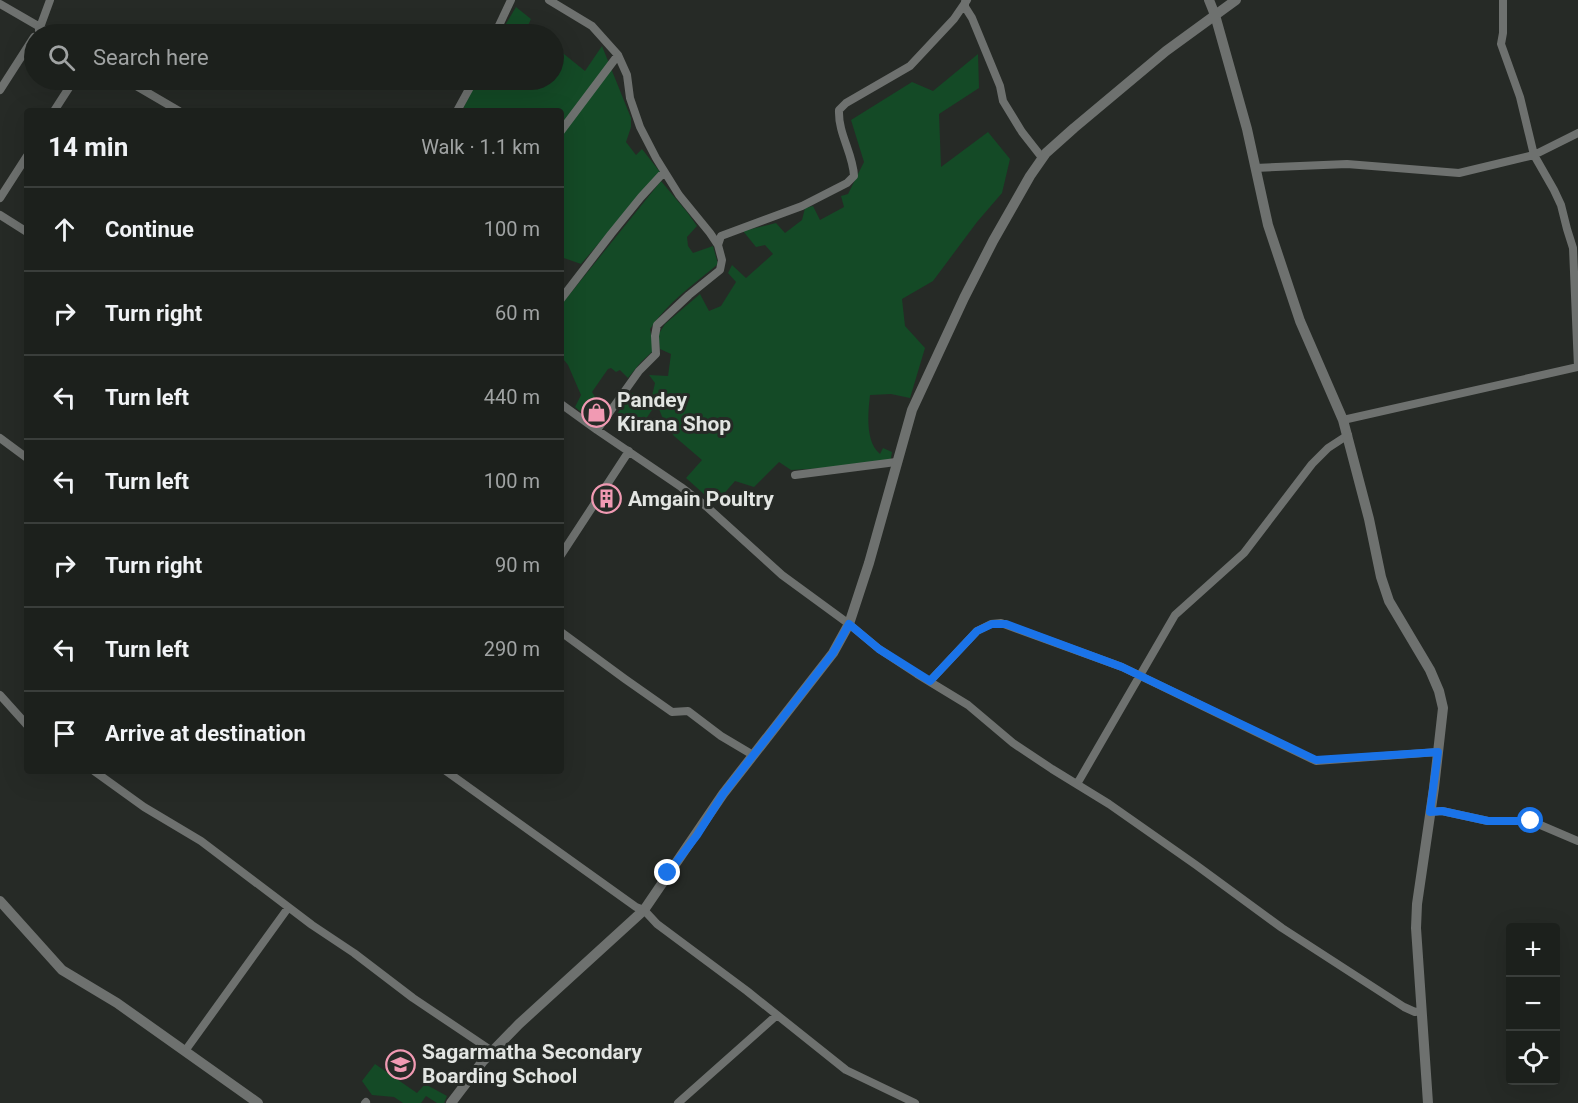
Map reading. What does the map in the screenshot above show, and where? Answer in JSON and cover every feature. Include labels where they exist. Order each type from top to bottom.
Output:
[{"type":"street","points":[[41,24],[50,0]]},
{"type":"street","points":[[500,24],[511,0]]},
{"type":"street","points":[[549,0],[592,26],[618,55],[627,75],[630,98],[640,127],[679,195],[710,232],[718,246],[722,260],[720,270],[689,295],[657,326],[656,354],[639,371],[597,430]]},
{"type":"street","points":[[1209,0],[1246,129],[1268,225],[1297,312],[1348,435],[1381,577],[1389,601],[1430,670],[1443,708],[1417,904],[1416,928],[1428,1103]]},
{"type":"street","points":[[451,1103],[492,1051],[519,1024],[644,910],[723,794],[833,653],[849,624],[912,410],[964,298],[1030,176],[1045,155],[1074,128],[1166,51],[1236,0]]},
{"type":"street","points":[[1343,420],[1578,367],[1574,248],[1562,205],[1534,155],[1520,97],[1501,44],[1503,0]]},
{"type":"street","points":[[966,1],[965,8],[972,18],[1000,86],[1003,101],[1040,155],[1045,155]]},
{"type":"street","points":[[718,246],[721,236],[802,206],[847,183],[854,176],[854,166],[838,122],[838,110],[846,103],[910,66],[954,19],[966,1]]},
{"type":"street","points":[[0,4],[26,24]]},
{"type":"street","points":[[0,90],[24,53]]},
{"type":"street","points":[[564,127],[618,55]]},
{"type":"street","points":[[56,108],[68,90]]},
{"type":"street","points":[[143,90],[174,108]]},
{"type":"street","points":[[459,108],[469,90]]},
{"type":"street","points":[[1255,168],[1347,164],[1458,173],[1534,155],[1578,133]]},
{"type":"street","points":[[0,198],[24,161]]},
{"type":"street","points":[[564,295],[641,197],[664,172]]},
{"type":"street","points":[[0,215],[24,230]]},
{"type":"street","points":[[564,406],[707,507],[782,575],[879,649],[968,705],[1013,742],[1109,804],[1313,949],[1404,1007],[1415,1012],[1422,1011]]},
{"type":"street","points":[[1077,784],[1175,615],[1244,554],[1312,464],[1328,448],[1348,435]]},
{"type":"street","points":[[0,438],[24,456]]},
{"type":"street","points":[[564,550],[628,451]]},
{"type":"street","points":[[795,475],[896,462]]},
{"type":"street","points":[[930,681],[977,631],[992,624],[1001,623],[1122,667],[1316,760],[1438,752]]},
{"type":"street","points":[[564,634],[672,712],[688,711],[721,736],[753,755]]},
{"type":"street","points":[[0,694],[24,722]]},
{"type":"street","points":[[98,774],[144,807],[201,841],[288,908],[354,953],[413,998],[492,1051]]},
{"type":"street","points":[[450,774],[636,907],[644,910],[657,924],[846,1070],[915,1103]]},
{"type":"street","points":[[1430,812],[1442,811],[1488,821],[1531,821],[1578,841]]},
{"type":"street","points":[[0,901],[62,970],[117,1003],[258,1103]]},
{"type":"street","points":[[185,1051],[288,908]]},
{"type":"street","points":[[678,1103],[777,1015]]},
{"type":"green space","points":[[516,7],[531,19],[529,24],[506,24]]},
{"type":"green space","points":[[602,46],[631,118],[631,127],[626,142],[636,155],[642,149],[660,172],[581,264],[564,258],[564,108],[463,108],[472,90],[564,90],[564,54],[585,71]]},
{"type":"green space","points":[[978,54],[979,88],[939,114],[941,167],[988,132],[1010,159],[1002,193],[933,281],[902,299],[905,326],[925,348],[910,398],[891,394],[870,395],[869,427],[872,442],[880,454],[883,448],[892,452],[890,464],[791,470],[779,462],[754,487],[735,481],[715,504],[686,478],[702,460],[674,436],[665,424],[659,409],[652,410],[637,432],[616,415],[632,393],[651,400],[655,383],[649,375],[668,376],[671,354],[660,349],[658,335],[665,324],[700,294],[709,311],[721,306],[736,282],[728,273],[732,265],[746,278],[773,254],[765,245],[756,247],[743,231],[776,223],[785,233],[802,220],[805,208],[813,206],[820,220],[844,207],[841,196],[848,194],[864,162],[851,120],[912,82],[933,91]]},
{"type":"green space","points":[[661,181],[697,226],[687,237],[688,246],[693,253],[713,246],[718,264],[664,311],[650,329],[654,350],[628,378],[620,370],[616,372],[611,368],[608,369],[592,392],[595,402],[590,407],[587,417],[575,407],[581,395],[564,360],[564,301]]},
{"type":"green space","points":[[375,1064],[417,1093],[425,1084],[447,1096],[444,1103],[437,1103],[426,1096],[421,1103],[403,1103],[394,1097],[372,1095],[362,1081]]},
{"type":"place","name":"Pandey Kirana Shop","points":[[596,412]]},
{"type":"place","name":"Amgain Poultry","points":[[607,499]]},
{"type":"place","name":"Sagarmatha Secondary Boarding School","points":[[401,1064]]},
{"type":"route","points":[[668,873],[697,835],[723,794],[810,685],[833,653],[849,624],[879,649],[930,681],[977,631],[992,624],[1006,624],[1122,667],[1316,760],[1438,752],[1430,812],[1442,811],[1488,821],[1531,821]]}]
